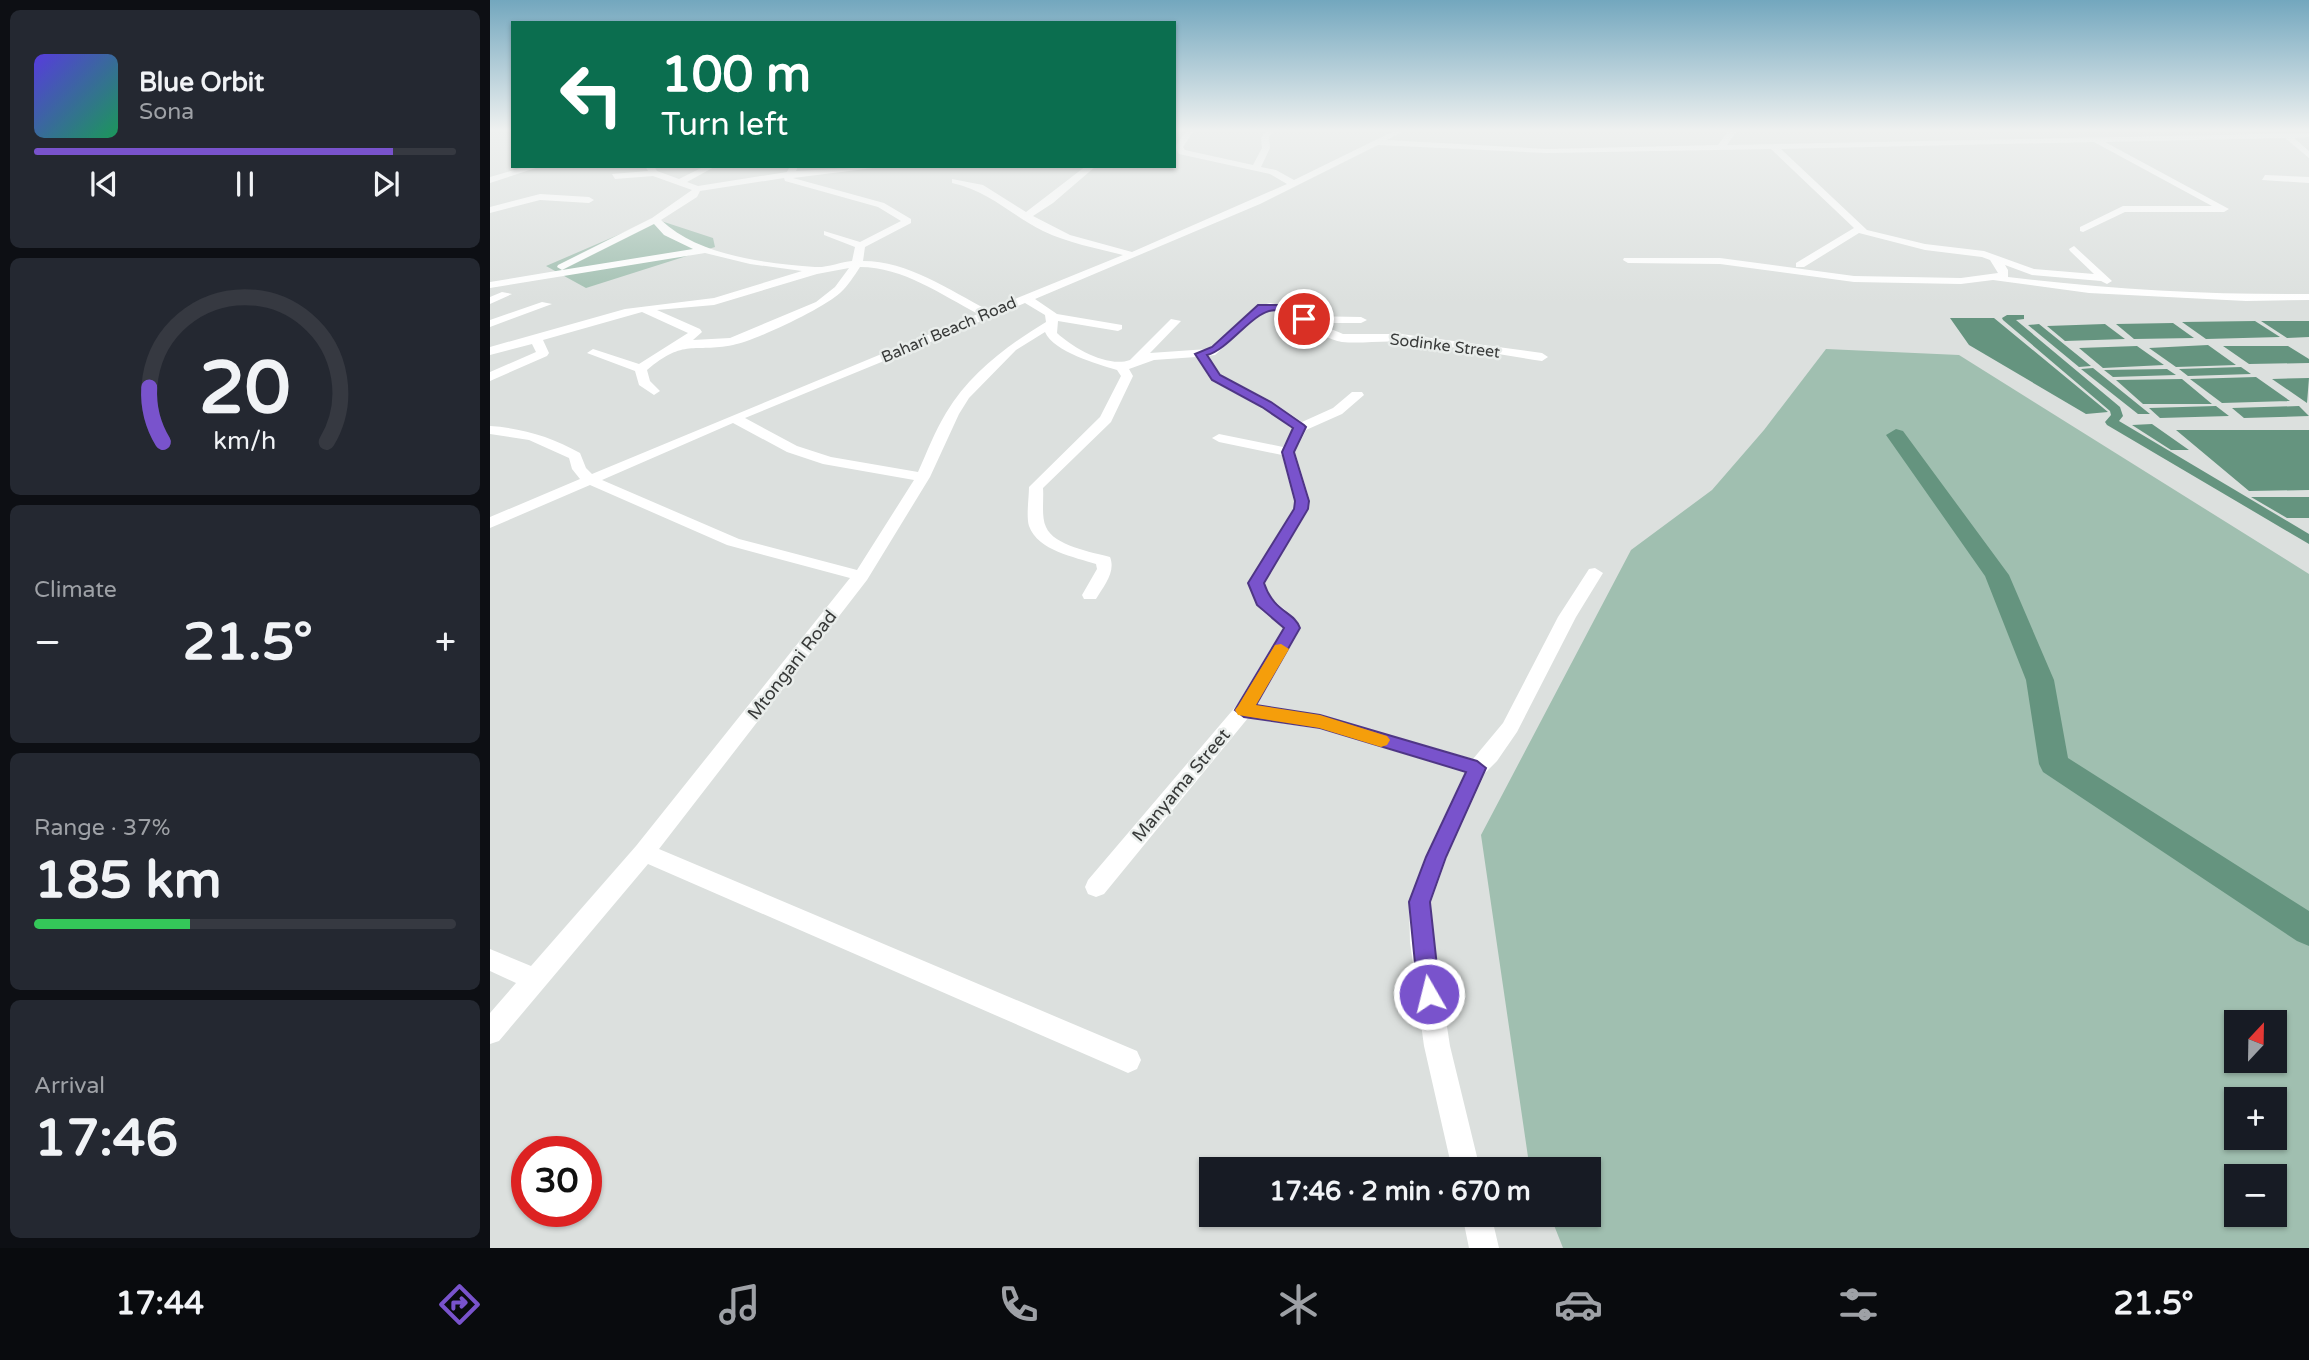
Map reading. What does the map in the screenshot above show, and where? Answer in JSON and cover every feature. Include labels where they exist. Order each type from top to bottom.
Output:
[{"type":"street","points":[[692,187],[706,187]]},
{"type":"street","points":[[817,187],[881,205],[908,221],[860,246],[827,233]]},
{"type":"street","points":[[976,187],[995,193],[1025,216],[1065,237],[1133,255]]},
{"type":"street","points":[[1025,216],[1067,187]]},
{"type":"street","name":"Bahari Beach Road","points":[[490,523],[734,418],[1133,255],[1287,187]]},
{"type":"street","points":[[1816,187],[1859,229],[1925,247],[1975,252],[2032,272],[2104,278]]},
{"type":"street","points":[[2083,229],[2123,209],[2224,209],[2183,187]]},
{"type":"street","points":[[542,275],[655,220],[694,195],[697,189]]},
{"type":"street","points":[[490,210],[540,197],[589,200]]},
{"type":"street","points":[[655,220],[667,233],[706,250],[745,260],[825,271]]},
{"type":"street","points":[[1800,265],[1859,229]]},
{"type":"street","points":[[641,369],[667,349],[683,344],[732,341],[805,311],[839,289],[857,264],[860,246]]},
{"type":"street","points":[[2074,249],[2118,289]]},
{"type":"street","points":[[490,285],[706,250]]},
{"type":"street","points":[[1994,258],[2003,270],[2003,276],[1997,279]]},
{"type":"street","points":[[1628,260],[1720,261],[1854,279],[1997,279],[2061,288],[2246,298],[2309,297]]},
{"type":"street","points":[[490,351],[537,341],[644,308],[719,300],[780,281],[857,264],[905,272],[986,314]]},
{"type":"street","points":[[490,301],[506,294]]},
{"type":"street","points":[[1025,298],[1052,320],[1118,327]]},
{"type":"street","points":[[490,324],[546,304]]},
{"type":"street","name":"Sodinke Street","points":[[1129,363],[1216,350],[1262,308],[1279,307],[1325,332],[1342,338],[1401,338],[1542,357]]},
{"type":"street","points":[[644,308],[696,332],[683,344]]},
{"type":"street","points":[[1304,319],[1361,320]]},
{"type":"street","points":[[1052,320],[1050,328],[1056,340],[1094,360],[1129,363]]},
{"type":"street","name":"Mtongani Road","points":[[490,1032],[644,853],[861,576],[923,477],[952,414],[964,396],[1012,347],[1052,320]]},
{"type":"street","points":[[1090,595],[1105,569],[1104,561],[1062,547],[1046,538],[1037,526],[1036,487],[1106,419],[1127,376],[1129,363],[1175,321]]},
{"type":"street","points":[[490,377],[543,353],[537,341]]},
{"type":"street","points":[[593,353],[641,369]]},
{"type":"street","points":[[1200,354],[1216,378],[1266,404],[1300,427]]},
{"type":"street","points":[[641,369],[644,382],[654,391]]},
{"type":"street","points":[[1219,438],[1288,452],[1300,427],[1322,420],[1346,407],[1357,395]]},
{"type":"street","points":[[734,418],[792,449],[828,461],[923,477]]},
{"type":"street","points":[[490,430],[510,430],[559,446],[575,456],[579,469],[590,480],[733,542],[861,576]]},
{"type":"street","name":"Manyama Street","points":[[1096,887],[1244,710],[1292,628],[1290,623],[1273,614],[1262,602],[1256,583],[1301,509],[1302,501],[1288,452]]},
{"type":"street","points":[[1463,1157],[1437,1046],[1422,942],[1420,902],[1436,857],[1477,768],[1490,756],[1510,727],[1567,617],[1595,573]]},
{"type":"street","points":[[1244,710],[1320,722],[1477,768]]},
{"type":"street","points":[[644,853],[725,885],[1128,1060]]},
{"type":"street","points":[[490,960],[535,979]]},
{"type":"street","points":[[1479,1227],[1484,1248]]},
{"type":"shaded area","points":[[655,219],[713,238],[715,247],[586,288],[546,266]]},
{"type":"shaded area","points":[[1950,318],[1994,318],[2108,412],[2086,414],[1969,345]]},
{"type":"shaded area","points":[[2255,321],[2280,337],[2206,339],[2182,322]]},
{"type":"shaded area","points":[[2261,321],[2309,321],[2309,337],[2287,338]]},
{"type":"shaded area","points":[[2173,323],[2194,338],[2134,339],[2116,324]]},
{"type":"shaded area","points":[[2039,324],[2091,366],[2079,367],[2028,325]]},
{"type":"shaded area","points":[[2105,324],[2125,339],[2065,341],[2047,326]]},
{"type":"shaded area","points":[[2208,345],[2236,365],[2176,367],[2149,348]]},
{"type":"shaded area","points":[[2137,346],[2164,365],[2103,368],[2079,348]]},
{"type":"shaded area","points":[[2223,346],[2288,346],[2309,359],[2309,363],[2249,364]]},
{"type":"shaded area","points":[[1826,349],[1959,355],[2309,574],[2309,1248],[1563,1248],[1555,1227],[1601,1227],[1601,1157],[1528,1157],[1481,835],[1631,550],[1712,490],[1764,430]]},
{"type":"shaded area","points":[[2241,367],[2251,374],[2188,376],[2179,369]]},
{"type":"shaded area","points":[[2093,368],[2150,414],[2138,414],[2081,369]]},
{"type":"shaded area","points":[[2167,369],[2176,375],[2113,377],[2104,370]]},
{"type":"shaded area","points":[[2256,377],[2290,401],[2222,403],[2190,379]]},
{"type":"shaded area","points":[[2309,378],[2307,403],[2272,379]]},
{"type":"shaded area","points":[[2182,379],[2212,404],[2143,404],[2116,380]]},
{"type":"shaded area","points":[[2216,406],[2229,416],[2160,418],[2149,408]]},
{"type":"shaded area","points":[[2299,406],[2309,416],[2244,418],[2232,408]]},
{"type":"shaded area","points":[[2152,424],[2189,450],[2171,450],[2132,425]]},
{"type":"shaded area","points":[[2176,430],[2309,430],[2309,490],[2249,491]]},
{"type":"shaded area","points":[[2251,497],[2309,497],[2309,518],[2287,518]]},
{"type":"waterway","points":[[2020,317],[2007,318],[2116,410],[2117,416],[2111,422],[2309,540]]},
{"type":"waterway","points":[[1896,435],[1997,575],[2040,680],[2054,764],[2309,930]]},
{"type":"slow traffic","points":[[1281,649],[1244,710],[1320,722],[1381,740]]},
{"type":"route","points":[[1304,319],[1279,307],[1262,308],[1216,350],[1200,354],[1216,378],[1266,404],[1300,427],[1288,452],[1302,501],[1301,509],[1256,583],[1262,602],[1273,614],[1290,623],[1292,628],[1244,710],[1320,722],[1477,768],[1436,857],[1420,902],[1429,994]]}]
